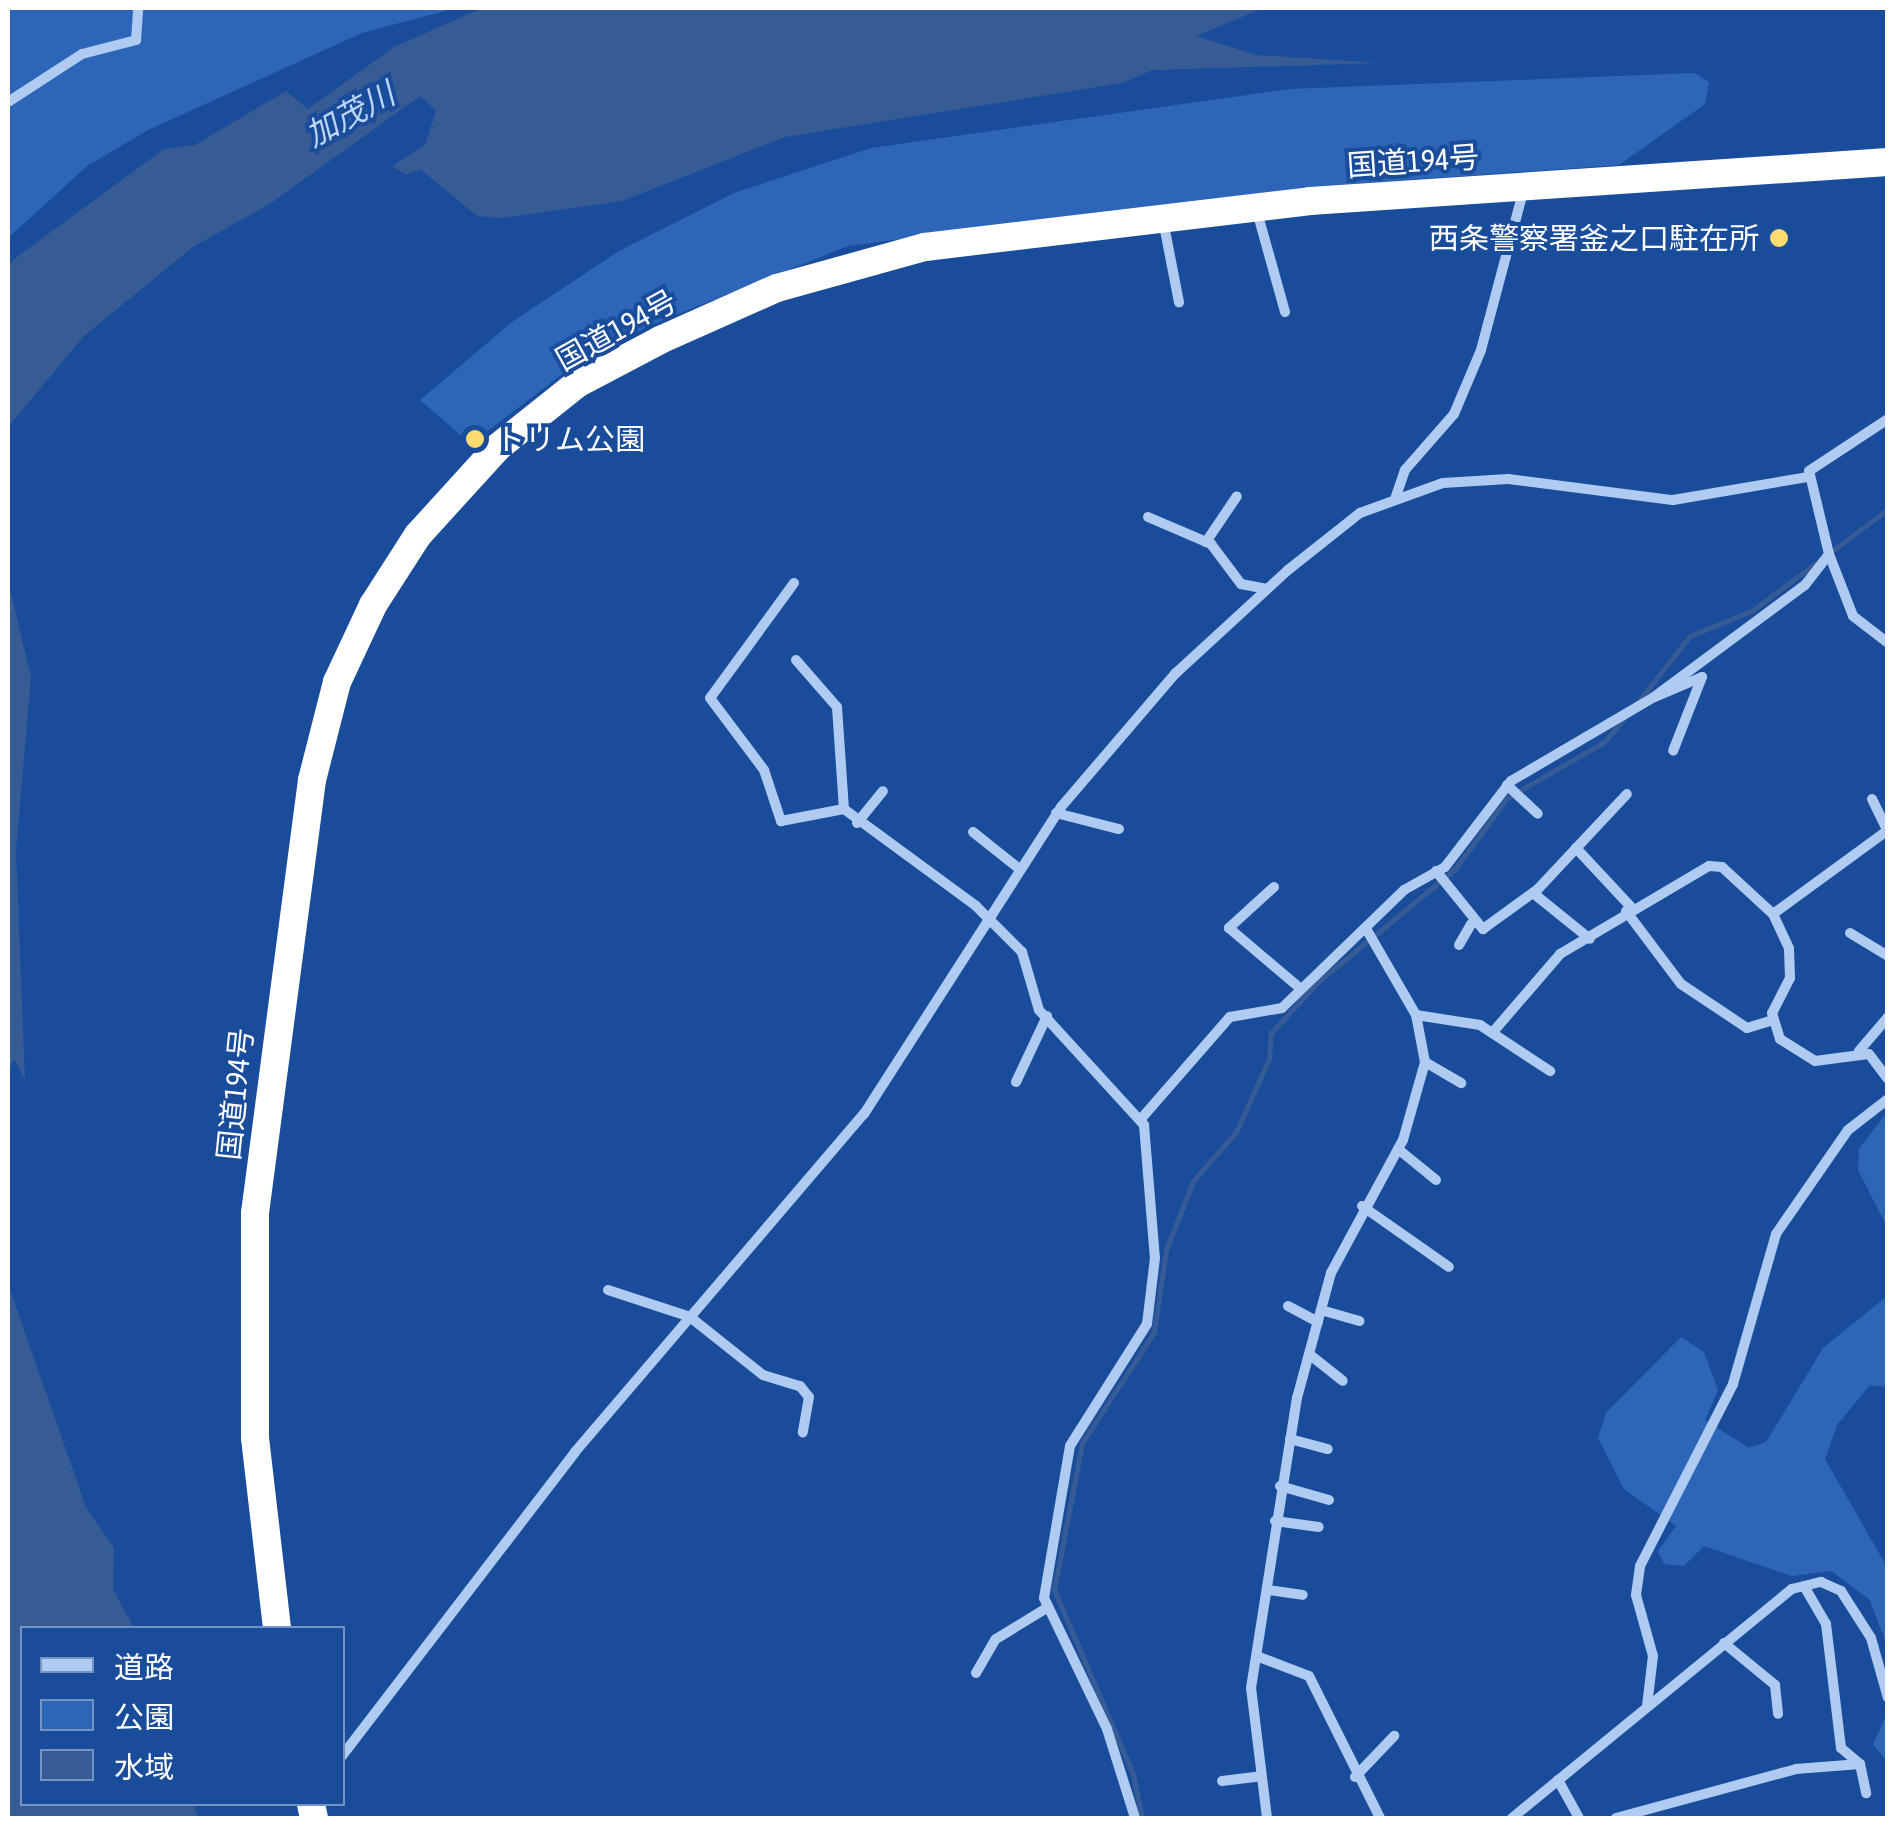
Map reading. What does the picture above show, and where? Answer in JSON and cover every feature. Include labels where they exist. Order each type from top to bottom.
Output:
[{"type":"highway","name":"国道194号","points":[[277,1626],[255,1437],[257,1194],[312,780],[337,682],[372,605],[418,536],[498,447],[576,384],[660,340],[777,288],[925,246],[1256,207],[1888,162]]},
{"type":"street","points":[[8,102],[82,54],[136,40],[138,8]]},
{"type":"street","points":[[1395,499],[1405,470],[1454,414],[1481,350],[1525,185]]},
{"type":"street","points":[[1256,207],[1285,312]]},
{"type":"street","points":[[1162,216],[1179,302]]},
{"type":"street","points":[[345,1752],[690,1318],[864,1114],[986,914],[1056,814],[1176,673],[1336,528],[1395,499],[1489,478],[1674,500],[1807,477],[1888,419]]},
{"type":"street","points":[[1807,477],[1853,616],[1888,643]]},
{"type":"street","points":[[1206,542],[1237,496]]},
{"type":"street","points":[[1148,516],[1206,542],[1242,584],[1266,589]]},
{"type":"street","points":[[1140,1120],[1230,1017],[1282,1008],[1436,871],[1508,785],[1654,698],[1806,584],[1830,554]]},
{"type":"street","points":[[794,583],[710,698],[764,770],[781,821],[844,809]]},
{"type":"street","points":[[796,660],[837,707],[844,809],[986,914],[1022,952],[1046,1016],[1140,1120],[1153,1294],[1133,1358],[1070,1446],[1045,1609],[1073,1647],[1134,1818]]},
{"type":"street","points":[[1654,698],[1702,677],[1673,751]]},
{"type":"street","points":[[1508,785],[1538,814]]},
{"type":"street","points":[[858,823],[883,791]]},
{"type":"street","points":[[1436,871],[1471,924],[1483,929],[1533,892],[1627,794]]},
{"type":"street","points":[[1772,914],[1887,830],[1872,799]]},
{"type":"street","points":[[1056,814],[1119,829]]},
{"type":"street","points":[[972,832],[1018,866]]},
{"type":"street","points":[[1576,848],[1629,910],[1681,984],[1747,1028],[1773,1020]]},
{"type":"street","points":[[1492,1032],[1560,954],[1709,866],[1722,867],[1772,914],[1792,965],[1773,1020],[1788,1048],[1814,1062],[1859,1051],[1888,1018]]},
{"type":"street","points":[[1274,887],[1229,928],[1301,989]]},
{"type":"street","points":[[1533,892],[1590,939]]},
{"type":"street","points":[[1459,944],[1471,924]]},
{"type":"street","points":[[1267,1818],[1257,1777],[1251,1688],[1259,1657],[1280,1486],[1319,1316],[1362,1206],[1398,1149],[1425,1062],[1416,1015],[1367,930]]},
{"type":"street","points":[[1850,934],[1888,956]]},
{"type":"street","points":[[1416,1015],[1492,1032],[1516,1056],[1550,1071]]},
{"type":"street","points":[[1016,1082],[1046,1016]]},
{"type":"street","points":[[1859,1051],[1888,1078]]},
{"type":"street","points":[[1516,1056],[1517,1070]]},
{"type":"street","points":[[1425,1062],[1461,1083]]},
{"type":"street","points":[[1647,1706],[1654,1656],[1636,1595],[1640,1566],[1733,1384],[1783,1222],[1848,1130],[1888,1099]]},
{"type":"street","points":[[1398,1149],[1436,1180]]},
{"type":"street","points":[[1362,1206],[1449,1267]]},
{"type":"street","points":[[608,1290],[690,1318],[763,1376],[806,1392],[803,1432]]},
{"type":"street","points":[[1288,1306],[1359,1322]]},
{"type":"street","points":[[1309,1354],[1343,1381]]},
{"type":"street","points":[[1290,1439],[1328,1449]]},
{"type":"street","points":[[1280,1486],[1330,1500]]},
{"type":"street","points":[[1275,1521],[1320,1527]]},
{"type":"street","points":[[1804,1586],[1826,1624],[1841,1748],[1860,1764],[1866,1793]]},
{"type":"street","points":[[1512,1818],[1724,1643],[1804,1586],[1841,1591],[1860,1613],[1888,1698]]},
{"type":"street","points":[[1268,1590],[1303,1596]]},
{"type":"street","points":[[976,1673],[996,1639],[1045,1609]]},
{"type":"street","points":[[1724,1643],[1775,1685],[1778,1714]]},
{"type":"street","points":[[1259,1657],[1309,1676],[1356,1777],[1380,1818]]},
{"type":"street","points":[[1356,1777],[1394,1736]]},
{"type":"street","points":[[1616,1818],[1796,1769],[1860,1764]]},
{"type":"street","points":[[1222,1781],[1257,1777]]},
{"type":"street","points":[[1558,1780],[1580,1818]]},
{"type":"green space","points":[[8,8],[456,8],[362,33],[148,130],[87,166],[8,238]]},
{"type":"green space","points":[[1694,73],[1709,82],[1705,104],[1619,165],[1307,187],[848,246],[651,325],[565,372],[485,433],[463,437],[420,400],[512,322],[619,251],[734,193],[871,148],[1290,89]]},
{"type":"green space","points":[[1887,1112],[1887,1227],[1858,1170],[1859,1149]]},
{"type":"green space","points":[[1887,1296],[1887,1387],[1870,1385],[1837,1425],[1825,1459],[1887,1567],[1887,1646],[1870,1600],[1831,1571],[1792,1576],[1704,1546],[1684,1566],[1664,1564],[1658,1551],[1676,1526],[1624,1489],[1598,1438],[1606,1413],[1681,1337],[1704,1352],[1718,1390],[1705,1420],[1749,1448],[1766,1442],[1823,1348]]},
{"type":"green space","points":[[1887,1714],[1887,1762],[1873,1744]]},
{"type":"water","name":"加茂川","points":[[482,8],[1264,8],[1196,36],[1257,55],[1379,63],[1153,70],[1122,83],[785,137],[622,201],[502,218],[477,216],[420,169],[406,175],[392,166],[425,145],[436,111],[420,96],[271,203],[193,247],[84,336],[8,427],[8,266],[18,256],[164,149],[195,145],[286,91],[308,109],[394,47]]},
{"type":"water","points":[[8,581],[31,677],[16,851],[25,1080],[14,1059],[8,1074]]},
{"type":"water","points":[[8,1284],[86,1507],[114,1548],[113,1589],[133,1626],[20,1626],[20,1806],[194,1806],[199,1818],[8,1818]]},
{"type":"waterway","points":[[1637,703],[1690,636],[1753,610],[1888,509]]},
{"type":"waterway","points":[[1142,1818],[1133,1774],[1054,1590],[1082,1443],[1154,1332],[1166,1250],[1193,1181],[1236,1132],[1269,1059],[1271,1033],[1318,982],[1455,869],[1507,798],[1604,742],[1624,719]]},
{"type":"place","name":"西条警察署釜之口駐在所","points":[[1779,238]]},
{"type":"place","name":"トリム公園","points":[[475,439]]}]
